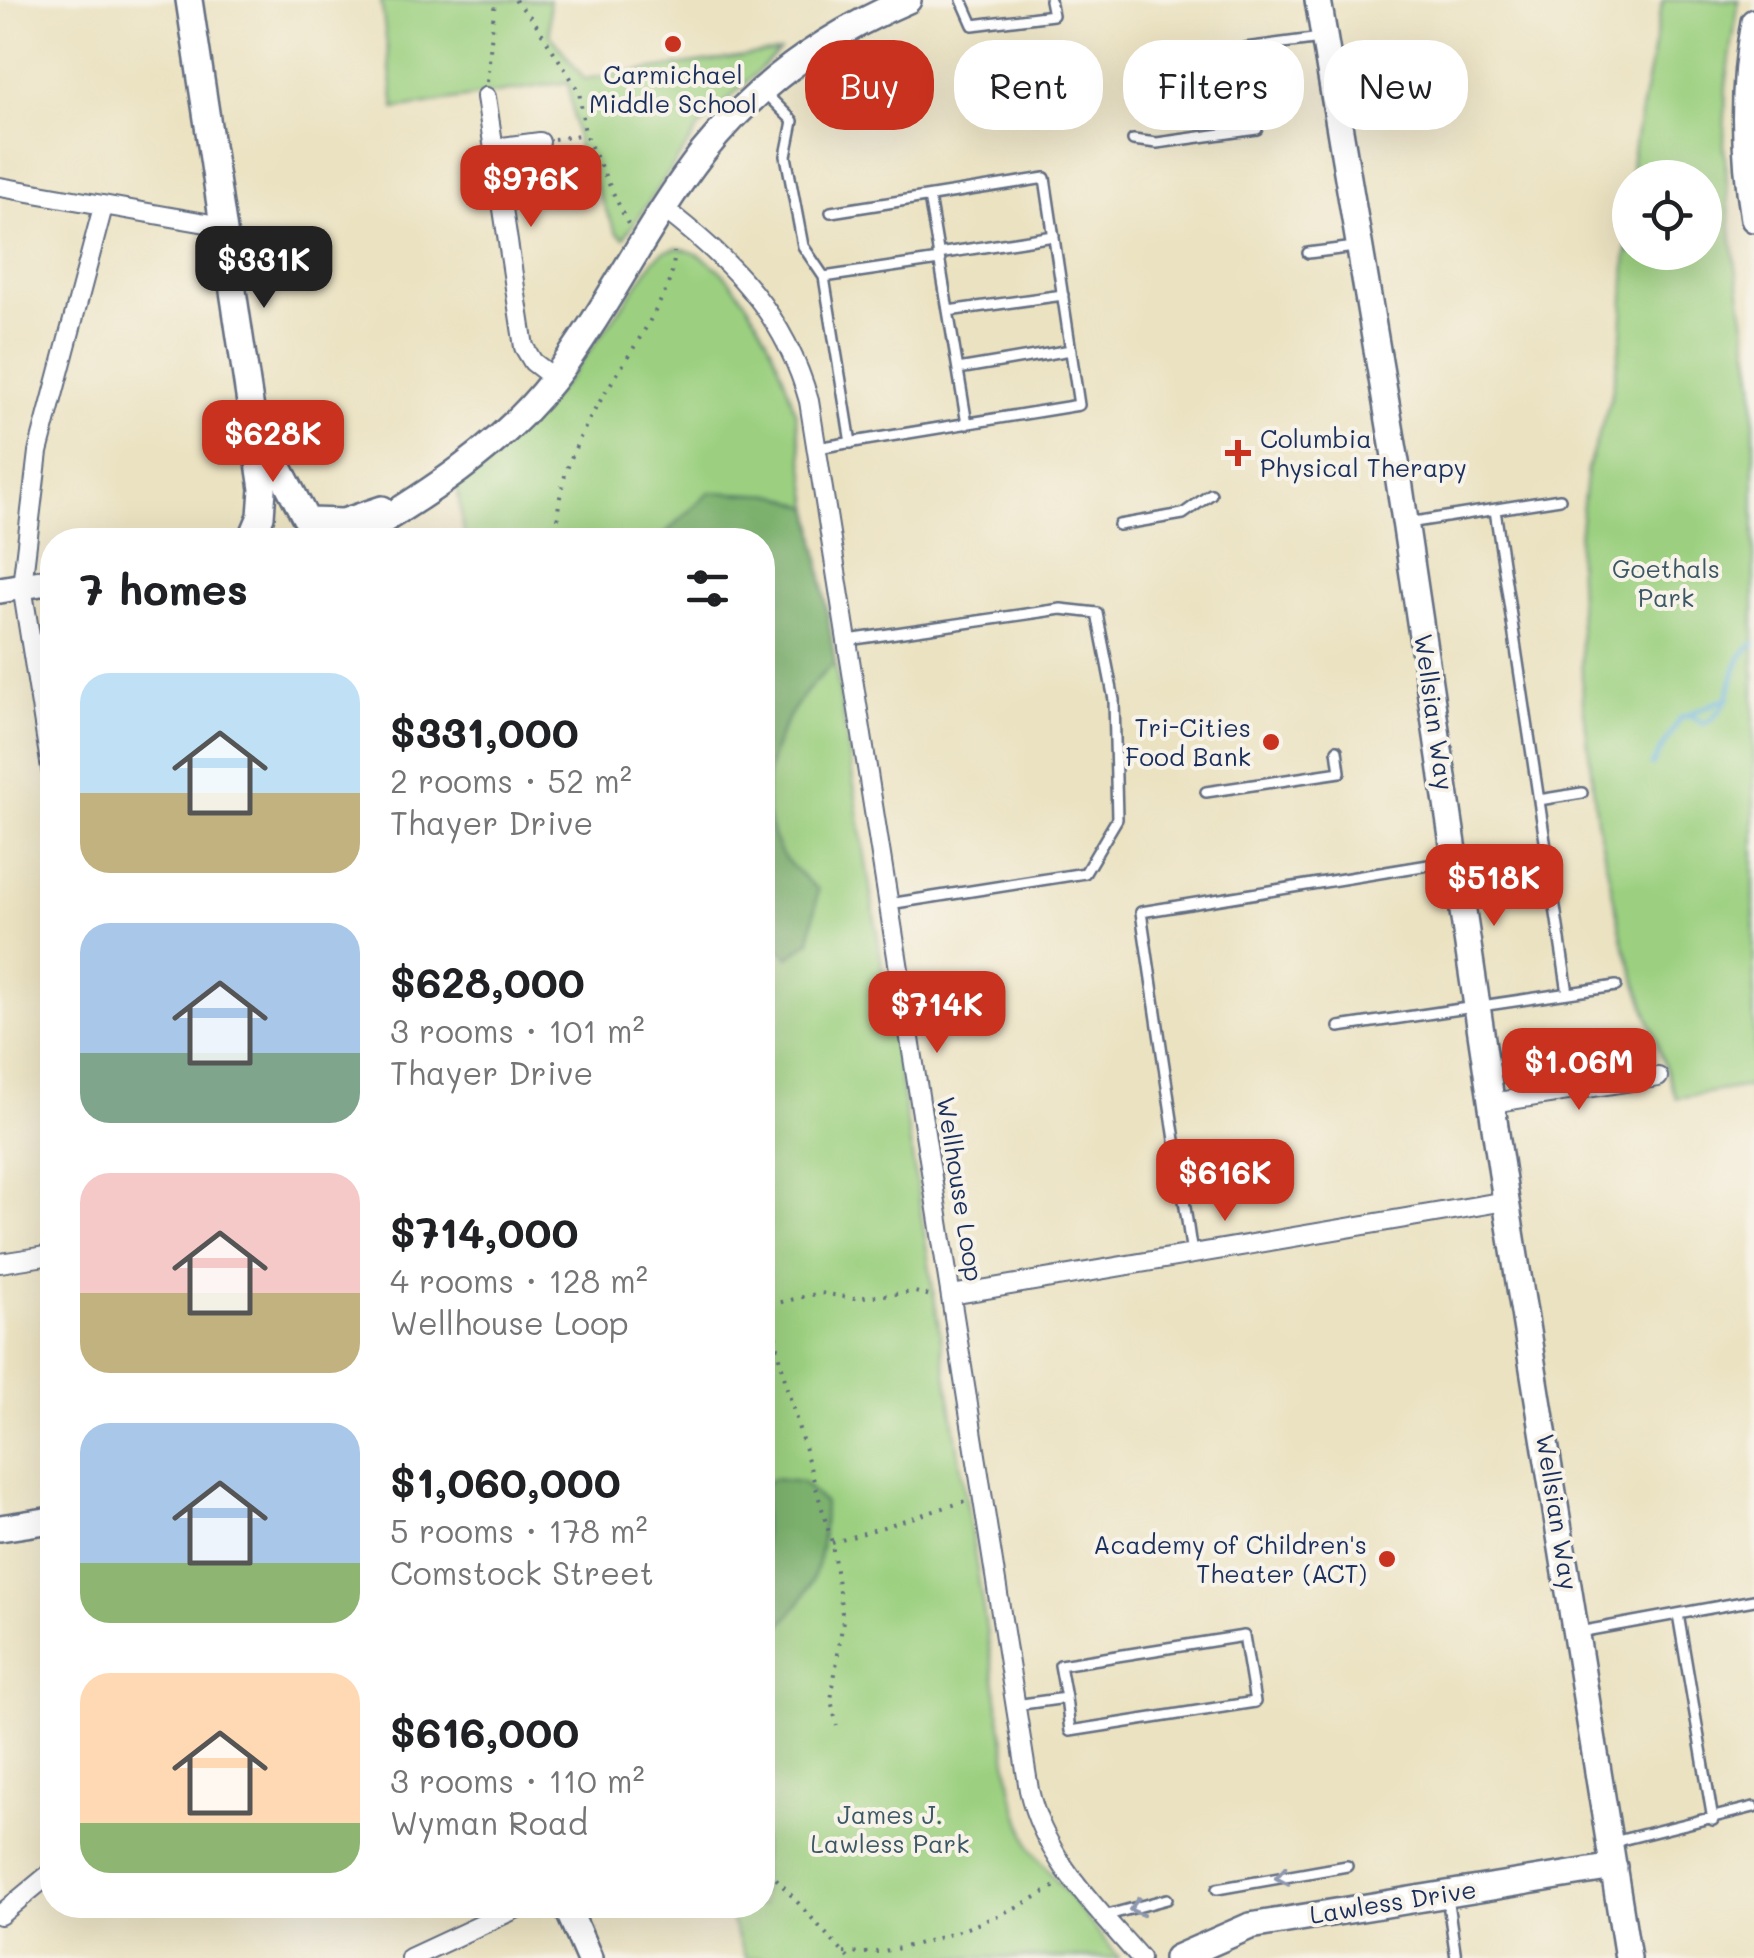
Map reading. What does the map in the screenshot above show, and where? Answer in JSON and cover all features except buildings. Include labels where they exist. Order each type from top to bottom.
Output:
[{"type":"main road","points":[[188,0],[262,489],[250,528]]},
{"type":"main road","points":[[370,528],[500,436],[554,378],[703,152],[762,90],[835,36],[908,0]]},
{"type":"main road","name":"Wellsian Way","points":[[1318,0],[1406,524],[1506,1200],[1628,1958]]},
{"type":"main road","points":[[1754,22],[1745,87],[1745,147],[1754,218]]},
{"type":"main road","points":[[251,404],[274,461],[311,526]]},
{"type":"main road","points":[[255,528],[276,512],[311,526],[342,522],[372,512],[461,466]]},
{"type":"main road","points":[[11,588],[40,583]]},
{"type":"main road","points":[[0,1528],[40,1522]]},
{"type":"main road","name":"Lawless Drive","points":[[1177,1958],[1250,1926],[1446,1894],[1612,1855]]},
{"type":"main road","points":[[572,1918],[589,1958]]},
{"type":"street","points":[[486,97],[524,347],[532,362],[554,378]]},
{"type":"street","points":[[494,148],[540,142]]},
{"type":"street","points":[[0,187],[223,226]]},
{"type":"street","points":[[40,720],[11,588],[38,452],[103,206]]},
{"type":"street","name":"Wellhouse Loop","points":[[664,209],[728,260],[770,311],[801,372],[817,448],[1016,1706],[1039,1827],[1058,1861],[1140,1958]]},
{"type":"street","points":[[1492,1103],[1658,1077]]},
{"type":"street","points":[[951,1296],[1506,1200]]},
{"type":"street","points":[[0,1264],[40,1257]]},
{"type":"street","points":[[0,1915],[40,1882]]},
{"type":"street","points":[[410,1958],[496,1918]]},
{"type":"lane","points":[[962,0],[973,25],[1053,15],[1050,0]]},
{"type":"lane","points":[[1302,40],[1324,37]]},
{"type":"lane","points":[[762,90],[793,121],[786,156],[803,246],[824,277],[851,443]]},
{"type":"lane","points":[[1132,140],[1157,143],[1251,130]]},
{"type":"lane","points":[[817,448],[1080,406],[1045,178],[831,212]]},
{"type":"lane","points":[[929,196],[967,424]]},
{"type":"lane","points":[[824,277],[1054,236]]},
{"type":"lane","points":[[1308,253],[1360,246]]},
{"type":"lane","points":[[948,311],[1063,295]]},
{"type":"lane","points":[[958,369],[1071,350]]},
{"type":"lane","points":[[1119,525],[1183,514],[1211,494]]},
{"type":"lane","points":[[1406,524],[1560,500]]},
{"type":"lane","points":[[1494,510],[1568,993]]},
{"type":"lane","points":[[848,640],[1061,609],[1098,613],[1114,700],[1116,819],[1086,872],[889,904]]},
{"type":"lane","points":[[1206,792],[1340,772],[1337,750]]},
{"type":"lane","points":[[1538,800],[1582,793]]},
{"type":"lane","points":[[1192,1254],[1140,912],[1456,860]]},
{"type":"lane","points":[[1340,1027],[1616,986]]},
{"type":"lane","points":[[1576,1632],[1754,1600]]},
{"type":"lane","points":[[1678,1614],[1713,1820]]},
{"type":"lane","points":[[1244,1636],[1254,1702],[1070,1731],[1066,1698],[1060,1665],[1244,1636]]},
{"type":"lane","points":[[1016,1706],[1066,1698]]},
{"type":"lane","points":[[1612,1855],[1754,1807]]},
{"type":"lane","points":[[1216,1888],[1347,1866]]},
{"type":"lane","points":[[1446,1894],[1456,1958]]},
{"type":"lane","points":[[1104,1916],[1167,1899]]},
{"type":"path","points":[[486,97],[495,0]]},
{"type":"path","points":[[515,0],[534,20],[579,92],[585,134],[629,227]]},
{"type":"path","points":[[540,142],[585,134]]},
{"type":"path","points":[[557,528],[565,468],[656,310],[669,282],[674,252]]},
{"type":"path","points":[[775,1303],[820,1294],[853,1298],[914,1292],[951,1296]]},
{"type":"path","points":[[775,1333],[785,1381],[832,1542],[843,1620],[831,1700],[838,1726]]},
{"type":"path","points":[[832,1542],[959,1501],[983,1500]]},
{"type":"path","points":[[775,1877],[846,1955],[875,1954],[948,1936],[996,1918],[1055,1886]]},
{"type":"green space","points":[[381,0],[549,0],[550,34],[584,79],[779,51],[700,127],[624,238],[616,232],[578,148],[568,82],[395,109]]},
{"type":"green space","name":"Goethals Park","points":[[1663,0],[1739,0],[1726,86],[1724,146],[1732,240],[1754,382],[1754,1112],[1749,1086],[1676,1098],[1623,942],[1597,820],[1583,703],[1577,554],[1587,469],[1611,398],[1622,334],[1626,270],[1722,270],[1722,160],[1632,160]]},
{"type":"green space","name":"James J. Lawless Park","points":[[678,248],[700,256],[738,291],[768,341],[796,415],[1012,1793],[1030,1848],[1119,1958],[746,1958],[729,1918],[775,1918],[775,528],[463,528],[457,486],[516,436],[566,382],[654,260],[665,251]]},
{"type":"green space","points":[[710,492],[778,495],[811,508],[835,663],[799,702],[775,746],[775,528],[671,528]]},
{"type":"green space","points":[[775,838],[792,867],[818,890],[810,941],[789,957],[775,945]]},
{"type":"green space","points":[[775,1479],[802,1482],[824,1503],[817,1566],[793,1612],[775,1632]]},
{"type":"waterway","points":[[1652,765],[1681,717],[1691,715],[1703,724],[1715,715],[1728,695],[1738,662],[1754,644]]},
{"type":"waterway","points":[[1687,715],[1729,697]]},
{"type":"place","name":"Carmichael Middle School","points":[[673,44]]},
{"type":"place","name":"Columbia Physical Therapy","points":[[1238,453]]},
{"type":"place","name":"Tri-Cities Food Bank","points":[[1271,742]]},
{"type":"place","name":"Academy of Children's Theater (ACT)","points":[[1387,1559]]}]
